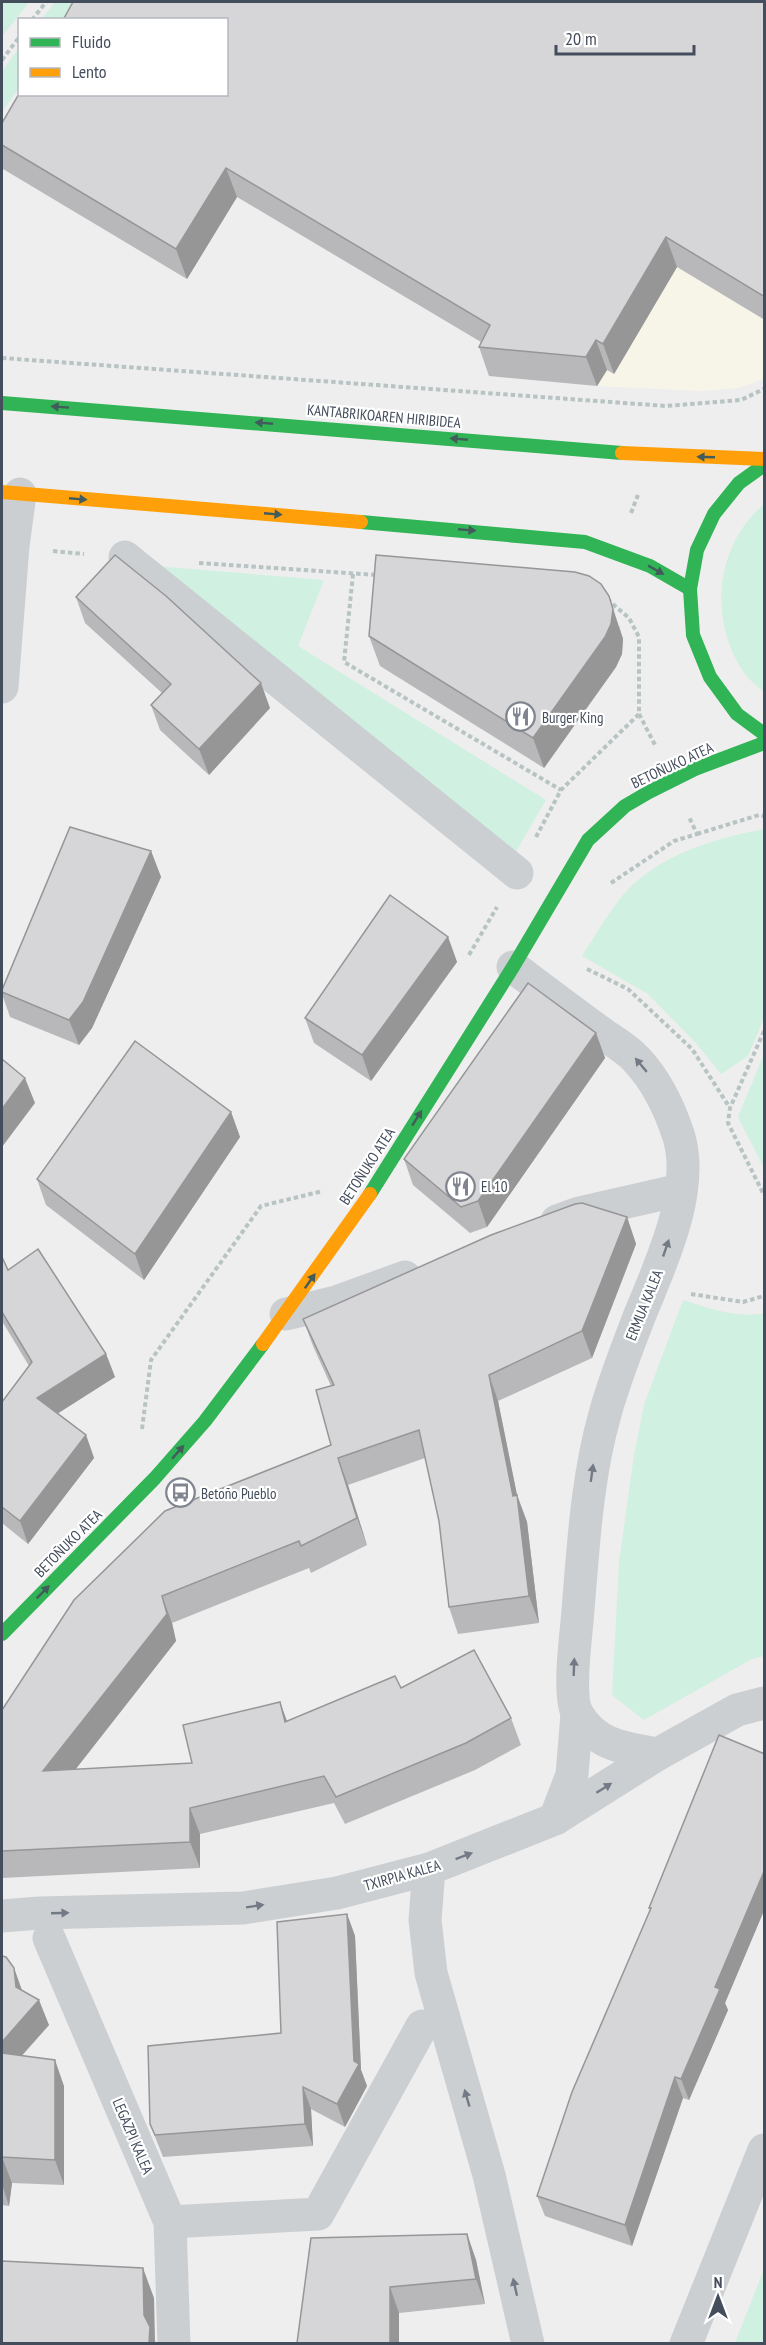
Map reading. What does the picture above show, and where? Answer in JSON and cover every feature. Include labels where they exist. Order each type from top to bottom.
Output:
[{"type":"main road","name":"KANTABRIKOAREN HIRIBIDEA","points":[[2,403],[656,456],[765,459]]},
{"type":"main road","points":[[765,465],[739,483],[714,514],[697,550],[690,589],[693,635],[710,677],[737,714],[765,734]]},
{"type":"main road","points":[[11,493],[585,542],[650,566],[690,589]]},
{"type":"main road","name":"BETOÑUKO ATEA","points":[[2,1634],[155,1478],[205,1421],[286,1314],[365,1201],[513,967],[588,840],[625,806],[695,769],[765,743]]},
{"type":"street","points":[[2,687],[13,546],[11,493]]},
{"type":"street","points":[[125,557],[517,873]]},
{"type":"street","name":"ERMUA KALEA","points":[[513,967],[635,1058],[653,1080],[664,1101],[679,1137],[683,1159],[680,1190],[668,1245],[627,1346],[605,1413],[594,1458],[575,1645],[573,1688],[577,1714],[572,1775],[555,1819]]},
{"type":"street","points":[[524,1233],[579,1213],[680,1190]]},
{"type":"street","points":[[286,1314],[336,1302],[436,1266]]},
{"type":"street","name":"TXIRPIA KALEA","points":[[2,1916],[243,1908],[338,1893],[429,1869],[555,1819],[658,1754],[736,1710],[765,1703]]},
{"type":"street","points":[[577,1714],[600,1740],[623,1748],[658,1754]]},
{"type":"street","points":[[429,1869],[425,1920],[431,1973],[489,2175],[528,2343]]},
{"type":"street","name":"LEGAZPI KALEA","points":[[49,1938],[170,2222],[174,2343]]},
{"type":"street","points":[[170,2222],[318,2214],[422,2026]]},
{"type":"street","points":[[686,2343],[765,2150]]},
{"type":"path","points":[[34,18],[46,2]]},
{"type":"path","points":[[2,60],[18,39]]},
{"type":"path","points":[[2,358],[666,406],[741,400],[765,389]]},
{"type":"path","points":[[13,546],[125,557]]},
{"type":"path","points":[[193,562],[388,576]]},
{"type":"path","points":[[353,574],[344,662],[561,790]]},
{"type":"path","points":[[463,964],[517,873],[561,790],[639,714],[639,637],[629,618],[603,597]]},
{"type":"path","points":[[697,834],[759,815],[765,816]]},
{"type":"path","points":[[765,1031],[730,1108],[728,1123],[765,1195]]},
{"type":"path","points":[[140,1440],[151,1360],[261,1206],[331,1189]]},
{"type":"path","points":[[681,1292],[743,1302],[765,1296]]},
{"type":"shaded area","points":[[685,252],[764,258],[764,379],[738,388],[702,391],[597,386],[607,370],[614,373]]},
{"type":"green space","points":[[3,2],[29,2],[2,37],[2,4]]},
{"type":"green space","points":[[55,2],[85,2],[73,18],[43,18]]},
{"type":"green space","points":[[18,49],[18,89],[2,112],[2,71]]},
{"type":"green space","points":[[764,504],[764,692],[744,673],[733,652],[725,630],[722,584],[735,541],[748,521]]},
{"type":"green space","points":[[155,566],[324,580],[298,646],[546,800],[515,853]]},
{"type":"green space","points":[[764,829],[764,1018],[748,1056],[721,1074],[696,1043],[648,994],[582,956],[624,894],[654,868],[670,858],[707,843]]},
{"type":"green space","points":[[764,1054],[764,1168],[738,1117]]},
{"type":"green space","points":[[683,1300],[733,1314],[764,1313],[764,1656],[752,1659],[644,1720],[612,1695],[619,1562],[634,1455],[644,1405]]},
{"type":"green space","points":[[764,2269],[764,2343],[735,2343]]},
{"type":"building","points":[[73,2],[765,2],[765,297],[666,237],[603,344],[596,340],[586,357],[479,347],[490,325],[226,168],[176,249],[2,145],[2,123],[18,95],[228,96],[228,18],[64,18]]},
{"type":"building","points":[[115,555],[166,596],[261,683],[199,749],[151,705],[171,684],[76,597]]},
{"type":"building","name":"Burger King","points":[[376,555],[575,572],[589,576],[601,584],[609,596],[613,609],[611,624],[605,637],[533,738],[369,636]]},
{"type":"building","points":[[70,827],[151,851],[83,1002],[69,1020],[2,992],[2,990]]},
{"type":"building","points":[[390,895],[448,937],[362,1055],[305,1018]]},
{"type":"building","points":[[528,983],[596,1033],[478,1201],[461,1207],[404,1159]]},
{"type":"building","points":[[135,1041],[231,1112],[135,1254],[37,1179]]},
{"type":"building","points":[[2,1059],[25,1078],[2,1109]]},
{"type":"building","points":[[582,1203],[627,1217],[582,1331],[489,1375],[513,1496],[517,1495],[529,1596],[449,1607],[439,1521],[419,1430],[338,1458],[357,1518],[301,1546],[299,1541],[162,1596],[167,1614],[43,1771],[192,1763],[183,1725],[280,1702],[285,1722],[395,1676],[401,1688],[474,1650],[511,1718],[466,1743],[336,1797],[324,1776],[190,1808],[190,1842],[2,1851],[2,1710],[74,1600],[165,1511],[331,1445],[316,1390],[334,1385],[303,1319],[491,1235]]},
{"type":"building","points":[[38,1249],[106,1354],[37,1398],[86,1435],[20,1521],[2,1507],[2,1402],[32,1362],[2,1312],[2,1257],[8,1270]]},
{"type":"building","points":[[719,1735],[765,1754],[765,1869],[715,1987],[720,1989],[681,2079],[675,2077],[625,2225],[537,2196],[572,2092],[651,1908],[649,1908]]},
{"type":"building","points":[[347,1914],[354,2061],[359,2064],[337,2104],[303,2087],[305,2124],[155,2135],[150,2124],[148,2046],[281,2033],[277,1922]]},
{"type":"building","points":[[2,1956],[6,1957],[14,1968],[16,1987],[39,2000],[2,2042]]},
{"type":"building","points":[[2,2053],[55,2060],[55,2160],[2,2157]]},
{"type":"building","points":[[467,2234],[476,2279],[390,2287],[390,2343],[297,2343],[311,2238]]},
{"type":"building","points":[[2,2261],[143,2268],[144,2315],[150,2327],[149,2343],[2,2343]]},
{"type":"traffic: fast","points":[[2,403],[622,453]]},
{"type":"traffic: fast","points":[[764,465],[739,483],[714,514],[697,550],[690,589],[693,635],[710,677],[737,714],[764,734]]},
{"type":"traffic: fast","points":[[361,522],[585,542],[650,566],[690,589]]},
{"type":"traffic: fast","points":[[370,1194],[513,967],[588,840],[625,806],[649,792],[695,769],[764,743]]},
{"type":"traffic: fast","points":[[2,1634],[155,1478],[205,1421],[263,1344]]},
{"type":"traffic: slow","points":[[622,453],[764,459]]},
{"type":"traffic: slow","points":[[2,492],[361,522]]},
{"type":"traffic: slow","points":[[263,1344],[370,1194]]},
{"type":"place","name":"Burger King","points":[[521,717]]},
{"type":"place","name":"El 10","points":[[460,1186]]},
{"type":"place","name":"Betoño Pueblo","points":[[180,1493]]}]
